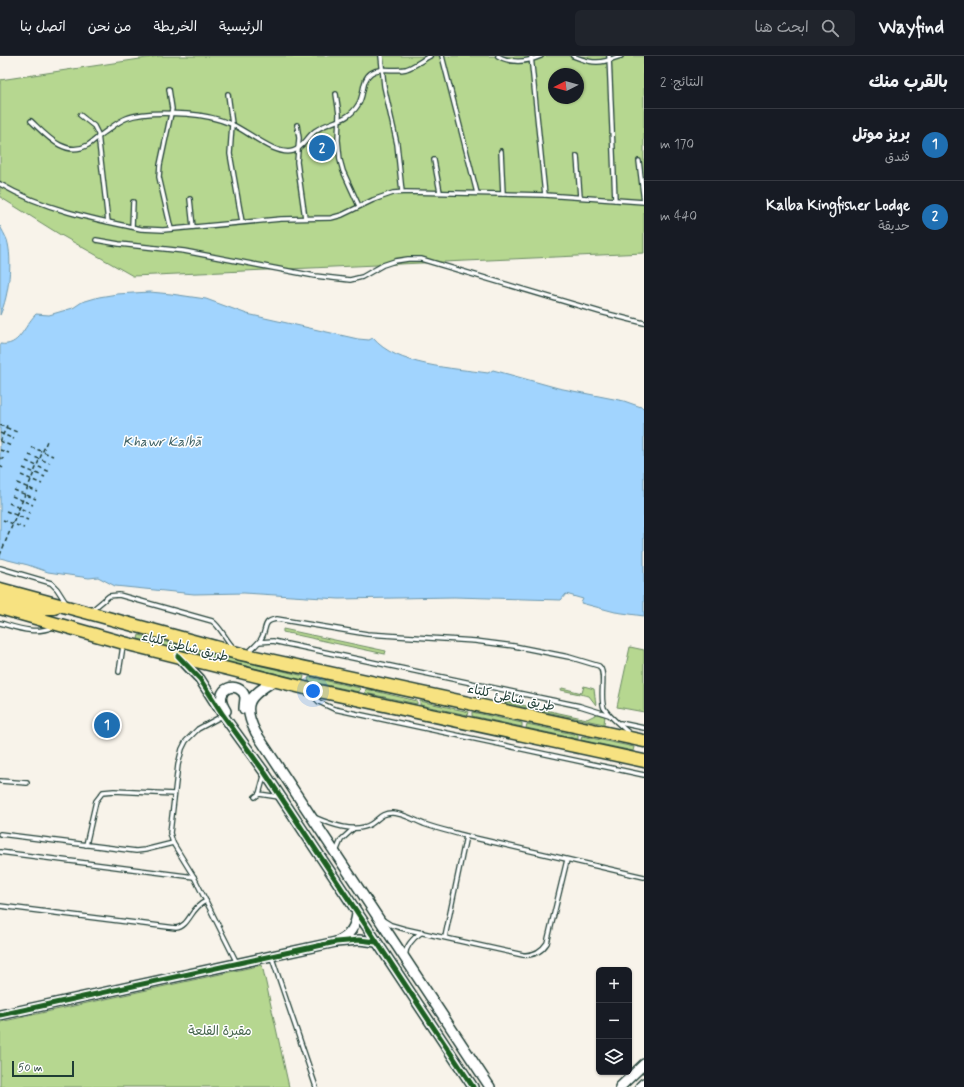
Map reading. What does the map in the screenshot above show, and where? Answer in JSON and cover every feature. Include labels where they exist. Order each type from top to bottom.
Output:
[{"type":"highway","name":"طريق شاطئ كلباء","points":[[0,589],[243,655],[640,740]]},
{"type":"highway","points":[[0,600],[42,608],[69,608]]},
{"type":"highway","name":"طريق شاطئ كلباء","points":[[0,608],[124,642],[305,688],[644,761]]},
{"type":"street","points":[[178,656],[200,679],[223,715],[237,732]]},
{"type":"street","points":[[274,680],[258,690],[254,694],[249,704],[248,715],[256,733],[490,1087]]},
{"type":"street","points":[[256,733],[249,727],[245,719],[245,698],[243,692],[238,688],[225,690],[220,699],[222,706],[237,732],[473,1087]]},
{"type":"street","points":[[336,942],[345,937],[351,930],[356,922],[357,912]]},
{"type":"street","points":[[0,1015],[336,942],[359,940],[376,942]]},
{"type":"street","points":[[620,1087],[644,1064]]},
{"type":"street","points":[[640,1087],[644,1083]]},
{"type":"lane","points":[[381,56],[384,86],[397,144],[402,192]]},
{"type":"lane","points":[[31,121],[54,142],[65,148],[71,148],[82,147],[128,117],[145,114],[192,114],[209,116],[232,124],[278,151],[288,152],[298,149],[317,130],[346,118],[358,106],[363,94],[364,81],[372,72],[383,69],[406,69],[430,56]]},
{"type":"lane","points":[[442,56],[477,193]]},
{"type":"lane","points":[[498,56],[512,61],[524,61],[541,56]]},
{"type":"lane","points":[[572,56],[589,61],[600,62],[609,58],[621,56]]},
{"type":"lane","points":[[531,58],[545,195]]},
{"type":"lane","points":[[609,58],[615,200]]},
{"type":"lane","points":[[169,89],[172,106],[159,171],[160,183],[171,229]]},
{"type":"lane","points":[[228,94],[232,124],[230,154],[242,222]]},
{"type":"lane","points":[[336,94],[339,121],[338,140],[340,160],[343,171],[359,206]]},
{"type":"lane","points":[[80,116],[94,126],[97,131],[108,222]]},
{"type":"lane","points":[[297,125],[299,138],[297,162],[305,218]]},
{"type":"lane","points":[[501,151],[502,194]]},
{"type":"lane","points":[[577,156],[580,197]]},
{"type":"lane","points":[[434,160],[440,192]]},
{"type":"lane","points":[[0,184],[21,195],[56,209],[108,222],[152,230],[242,222],[336,217],[383,196],[402,192],[545,195],[644,202],[639,161]]},
{"type":"lane","points":[[190,199],[193,227]]},
{"type":"lane","points":[[132,227],[133,202]]},
{"type":"lane","points":[[96,240],[119,244],[184,250],[315,276],[350,280],[362,277],[383,265],[395,261],[421,259],[600,312],[644,323]]},
{"type":"lane","points":[[0,568],[51,583],[57,589],[69,608]]},
{"type":"lane","points":[[88,613],[109,596],[116,595],[208,619],[215,623],[228,643],[243,655],[259,642],[266,624],[270,621],[278,619],[367,634],[475,642],[542,651],[599,666],[602,670],[602,702],[605,708],[610,715],[640,740]]},
{"type":"lane","points":[[0,623],[33,631],[44,631],[60,625]]},
{"type":"lane","points":[[259,642],[272,641],[286,643],[580,706],[610,715]]},
{"type":"lane","points":[[119,672],[124,642]]},
{"type":"lane","points":[[305,688],[319,702],[334,709],[644,775]]},
{"type":"lane","points":[[223,715],[198,729],[186,741],[179,757],[170,828],[173,843],[194,877],[237,963]]},
{"type":"lane","points":[[620,723],[644,728]]},
{"type":"lane","points":[[255,797],[259,794],[265,773]]},
{"type":"lane","points":[[0,780],[27,783]]},
{"type":"lane","points":[[86,845],[96,801],[103,792],[114,791],[174,794]]},
{"type":"lane","points":[[259,794],[281,798]]},
{"type":"lane","points":[[310,815],[353,829],[365,827],[382,814],[399,814],[445,831],[644,877]]},
{"type":"lane","points":[[336,854],[341,840],[353,829]]},
{"type":"lane","points":[[0,834],[136,851],[173,843]]},
{"type":"lane","points":[[446,937],[466,836]]},
{"type":"lane","points":[[0,852],[194,877]]},
{"type":"lane","points":[[378,918],[398,927],[523,955],[534,954],[540,952],[548,942],[567,860]]},
{"type":"lane","points":[[0,906],[176,928],[184,925],[196,907],[206,901]]},
{"type":"lane","points":[[405,958],[406,950],[410,942],[422,932]]},
{"type":"lane","points":[[272,956],[316,1087]]},
{"type":"path","points":[[8,423],[0,442],[11,446]]},
{"type":"path","points":[[0,425],[17,432]]},
{"type":"path","points":[[0,433],[14,439]]},
{"type":"path","points":[[0,555],[23,501],[46,440]]},
{"type":"path","points":[[31,447],[53,456]]},
{"type":"path","points":[[0,450],[9,453]]},
{"type":"path","points":[[29,455],[50,463]]},
{"type":"path","points":[[0,458],[6,460]]},
{"type":"path","points":[[26,461],[50,472]]},
{"type":"path","points":[[23,468],[45,477]]},
{"type":"path","points":[[21,475],[42,484]]},
{"type":"path","points":[[17,483],[38,492]]},
{"type":"path","points":[[14,490],[36,498]]},
{"type":"path","points":[[12,496],[33,505]]},
{"type":"path","points":[[9,503],[30,513]]},
{"type":"path","points":[[6,510],[28,520]]},
{"type":"path","points":[[3,520],[24,528]]},
{"type":"green space","points":[[160,56],[644,56],[644,253],[133,276],[59,234],[0,197],[0,80]]},
{"type":"green space","points":[[283,629],[386,651],[385,654],[283,632]]},
{"type":"green space","points":[[139,635],[196,650],[195,654],[138,639]]},
{"type":"green space","points":[[630,647],[644,650],[644,712],[617,707]]},
{"type":"green space","points":[[199,651],[304,676],[303,680],[198,655]]},
{"type":"green space","points":[[309,677],[360,688],[359,692],[308,681]]},
{"type":"green space","points":[[584,686],[594,689],[596,705],[589,696],[561,690],[562,688],[582,693]]},
{"type":"green space","points":[[366,689],[417,701],[417,704],[365,693]]},
{"type":"green space","points":[[420,701],[469,712],[468,715],[420,705]]},
{"type":"green space","points":[[503,701],[587,719],[597,714],[605,716],[604,724],[503,703]]},
{"type":"green space","points":[[472,712],[522,723],[522,727],[472,716]]},
{"type":"green space","points":[[527,724],[578,735],[578,739],[526,728]]},
{"type":"green space","points":[[582,736],[634,747],[633,751],[581,740]]},
{"type":"green space","name":"مقبرة القلعة","points":[[262,965],[289,1087],[0,1087],[0,1022]]},
{"type":"water","points":[[0,226],[9,248],[10,267],[6,298],[0,315]]},
{"type":"water","name":"Khawr Kalbā","points":[[150,292],[206,299],[247,314],[358,339],[369,340],[373,338],[383,347],[396,355],[426,364],[488,373],[493,370],[558,388],[624,401],[644,408],[644,616],[615,612],[581,603],[583,599],[566,594],[561,600],[454,597],[339,599],[244,593],[194,594],[115,586],[98,577],[89,578],[48,572],[0,558],[0,344],[7,344],[17,339],[36,314],[49,315],[73,308],[82,302],[99,297],[117,294]]},
{"type":"cycle path","points":[[178,656],[200,679],[223,715],[265,773],[473,1087]]},
{"type":"cycle path","points":[[0,1015],[336,942],[359,940],[376,942]]},
{"type":"place","name":"Kalba Kingfisher Lodge","points":[[322,148]]},
{"type":"place","name":"بريز موتل","points":[[107,725]]}]
